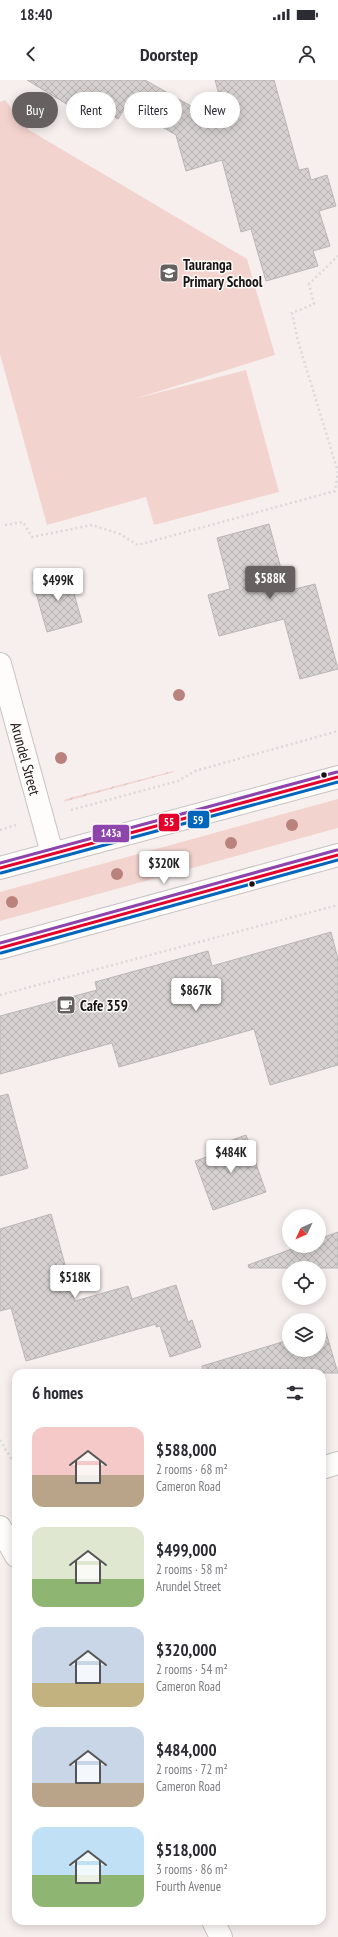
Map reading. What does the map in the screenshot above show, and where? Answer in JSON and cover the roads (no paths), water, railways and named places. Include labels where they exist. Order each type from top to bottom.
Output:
[{"type":"main road","name":"Arundel Street","points":[[0,664],[52,854]]},
{"type":"main road","points":[[0,868],[338,778]]},
{"type":"main road","points":[[0,948],[338,855]]},
{"type":"main road","points":[[326,1467],[338,1463]]},
{"type":"main road","points":[[0,1527],[12,1549]]},
{"type":"main road","points":[[215,1925],[221,1937]]},
{"type":"place","name":"Tauranga Primary School","points":[[169,273]]},
{"type":"place","name":"Cafe 359","points":[[66,1005]]}]
